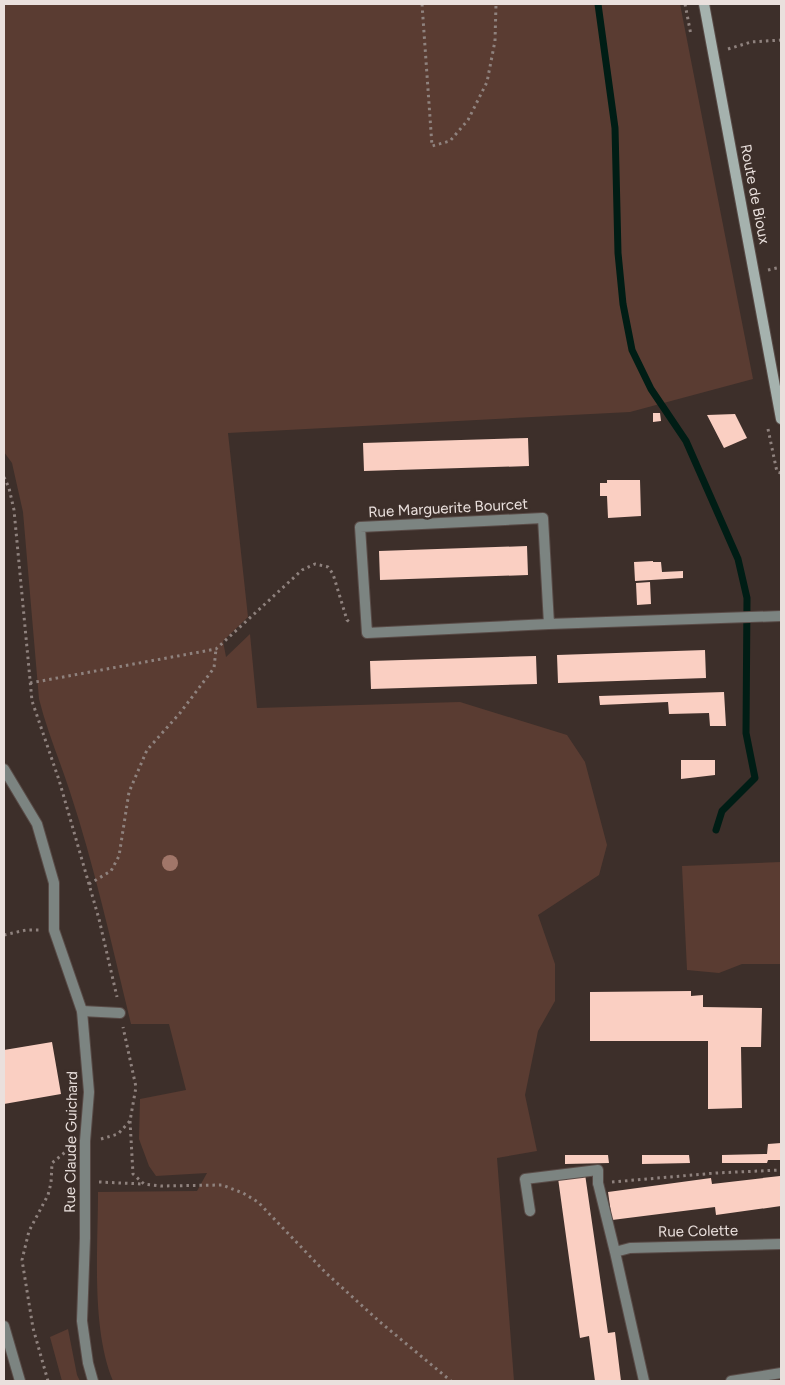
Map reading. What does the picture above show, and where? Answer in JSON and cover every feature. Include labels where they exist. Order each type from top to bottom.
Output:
[{"type":"main road","name":"Route de Bioux","points":[[704,4],[781,419]]},
{"type":"street","name":"Rue Marguerite Bourcet","points":[[366,634],[360,527],[543,518],[549,624]]},
{"type":"street","points":[[366,634],[549,624],[781,616]]},
{"type":"street","name":"Rue Claude Guichard","points":[[4,769],[37,824],[54,883],[54,930],[82,1011],[89,1092],[85,1142],[82,1321],[88,1363],[93,1381]]},
{"type":"street","points":[[82,1011],[120,1013]]},
{"type":"street","points":[[530,1211],[526,1180],[598,1170],[598,1183],[616,1252],[644,1381]]},
{"type":"street","name":"Rue Colette","points":[[616,1252],[630,1248],[781,1244]]},
{"type":"street","points":[[4,1326],[20,1381]]},
{"type":"street","points":[[731,1381],[781,1373]]},
{"type":"path","points":[[422,4],[432,146],[450,141],[468,120],[487,82],[495,41],[496,4]]},
{"type":"path","points":[[713,53],[751,42],[781,40]]},
{"type":"path","points":[[4,477],[14,510],[32,701],[59,780],[99,919],[136,1087],[130,1121],[134,1174],[144,1184]]},
{"type":"path","points":[[30,683],[216,649],[302,570],[315,564],[328,567],[333,574],[347,620],[366,634]]},
{"type":"path","points":[[89,884],[111,871],[119,856],[128,792],[147,750],[180,713],[214,668],[216,649]]},
{"type":"path","points":[[4,935],[26,930],[54,930]]},
{"type":"path","points":[[48,1381],[33,1328],[22,1260],[29,1231],[48,1195],[52,1183],[52,1163],[77,1143],[118,1134],[130,1121]]},
{"type":"path","points":[[598,1183],[716,1173],[781,1170]]},
{"type":"path","points":[[85,1182],[161,1186],[222,1185],[243,1193],[258,1202],[326,1273],[450,1381]]},
{"type":"shaded area","points":[[4,4],[680,4],[753,379],[630,412],[228,433],[248,617],[223,641],[226,657],[250,634],[257,708],[460,702],[567,735],[585,762],[607,845],[599,875],[538,915],[555,964],[555,1001],[538,1031],[525,1095],[537,1151],[497,1158],[514,1381],[113,1381],[101,1337],[97,1288],[98,1192],[197,1191],[207,1173],[156,1176],[149,1166],[139,1139],[140,1099],[186,1090],[169,1024],[131,1024],[87,849],[39,699],[23,512],[12,463],[4,452]]},
{"type":"shaded area","points":[[781,862],[781,964],[742,964],[719,973],[687,970],[682,866]]},
{"type":"shaded area","points":[[68,1329],[77,1375],[80,1381],[62,1381],[50,1337]]},
{"type":"building","points":[[653,413],[660,413],[661,421],[653,422]]},
{"type":"building","points":[[735,414],[747,438],[724,448],[707,415]]},
{"type":"building","points":[[528,438],[529,466],[364,471],[363,443]]},
{"type":"building","points":[[607,480],[640,480],[641,516],[608,518],[607,496],[600,496],[600,483],[607,483]]},
{"type":"building","points":[[527,546],[528,575],[380,580],[379,551]]},
{"type":"building","points":[[634,562],[661,562],[662,572],[683,571],[683,578],[635,581]]},
{"type":"building","points":[[650,582],[651,604],[637,605],[636,583]]},
{"type":"building","points":[[705,650],[706,678],[558,683],[557,655]]},
{"type":"building","points":[[536,656],[537,684],[371,689],[370,661]]},
{"type":"building","points":[[724,692],[726,726],[710,726],[709,713],[669,714],[668,702],[600,705],[599,696]]},
{"type":"building","points":[[681,760],[715,760],[715,775],[681,779]]},
{"type":"building","points":[[691,991],[691,996],[703,995],[703,1007],[762,1008],[761,1047],[741,1047],[742,1108],[708,1109],[708,1041],[590,1041],[590,992]]},
{"type":"building","points":[[52,1042],[61,1094],[4,1104],[4,1050]]},
{"type":"building","points":[[781,1143],[781,1160],[768,1160],[767,1163],[722,1163],[722,1155],[767,1154],[768,1144]]},
{"type":"building","points":[[565,1155],[608,1155],[609,1163],[565,1164]]},
{"type":"building","points":[[642,1155],[689,1155],[690,1163],[642,1164]]},
{"type":"building","points":[[585,1174],[608,1333],[615,1332],[621,1381],[595,1381],[589,1336],[580,1338],[558,1178]]},
{"type":"building","points":[[780,1176],[781,1206],[716,1215],[715,1207],[612,1220],[608,1192],[711,1178],[712,1184]]},
{"type":"waterway","points":[[598,4],[615,128],[618,253],[623,304],[632,350],[651,389],[686,441],[738,559],[747,598],[746,733],[755,778],[722,811],[716,830]]}]
